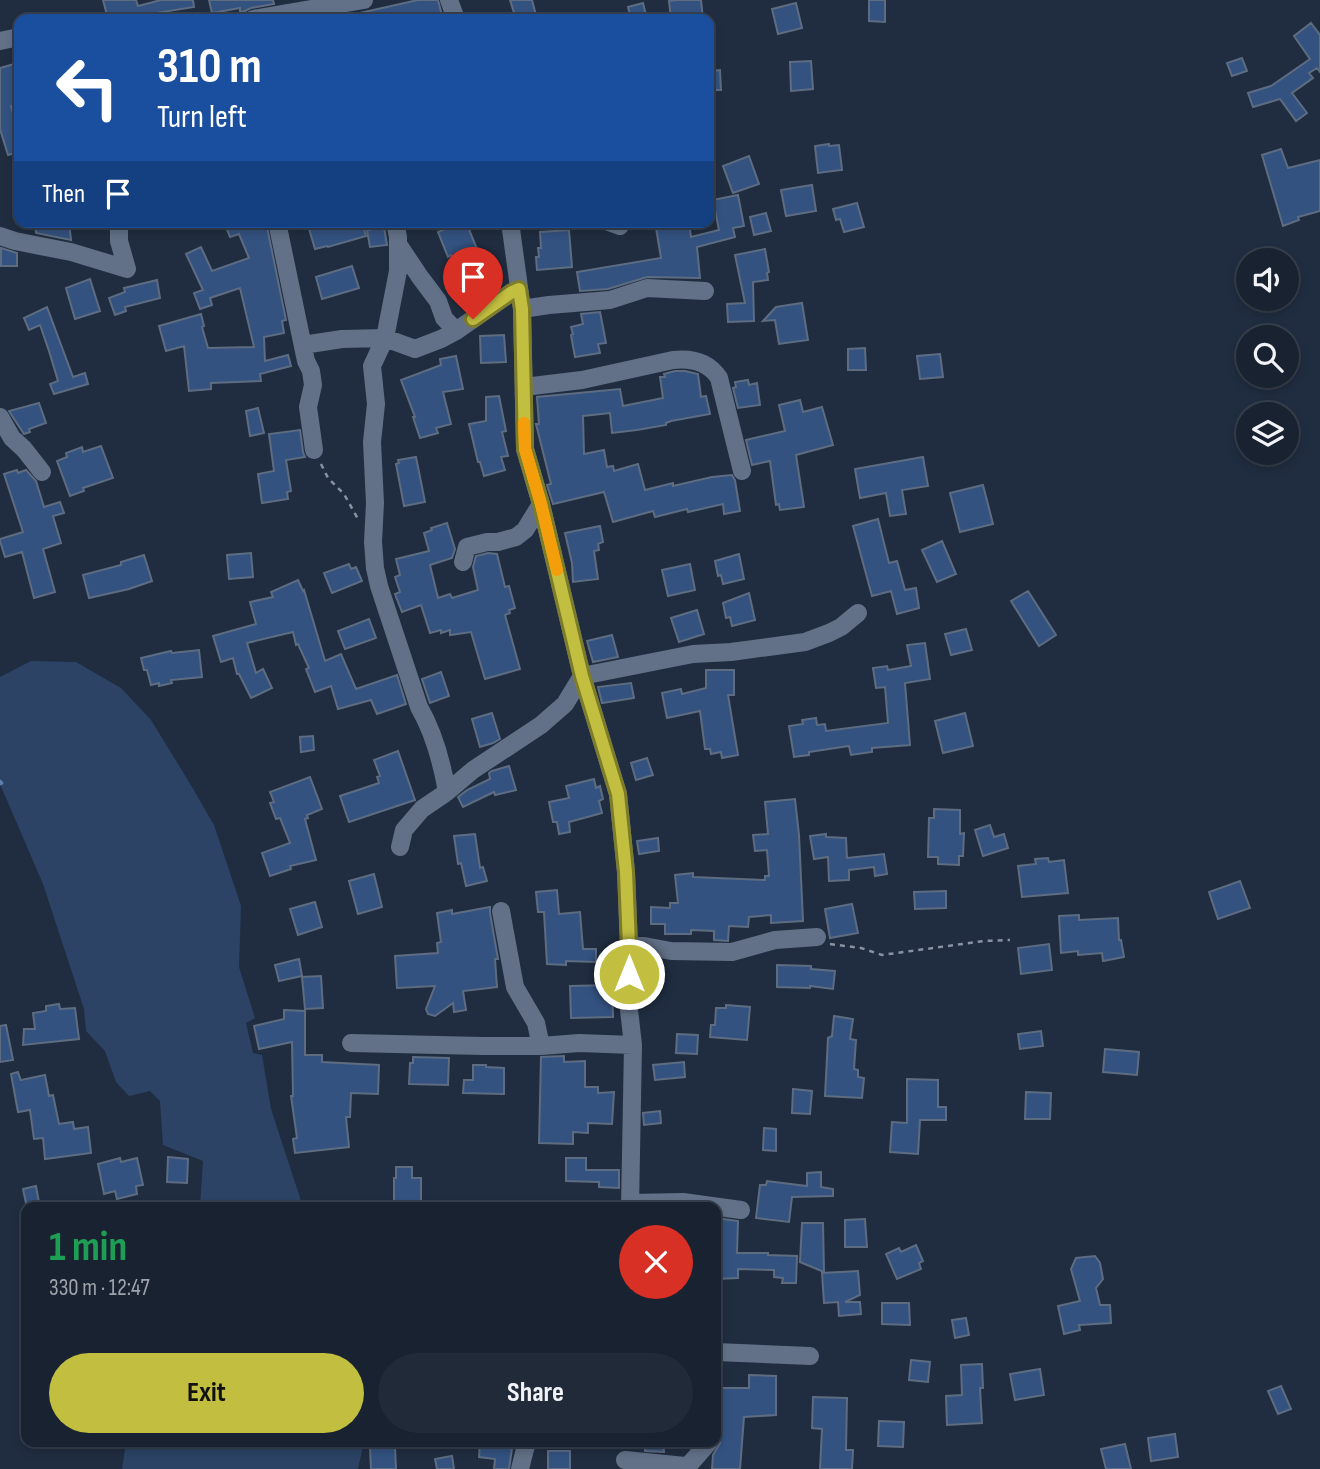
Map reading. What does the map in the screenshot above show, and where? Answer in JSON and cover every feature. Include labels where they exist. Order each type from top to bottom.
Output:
[{"type":"street","points":[[267,14],[297,3],[364,0]]},
{"type":"street","points":[[0,236],[71,252],[127,269],[119,241],[120,228]]},
{"type":"street","points":[[279,228],[306,360],[312,371],[313,385],[308,407],[314,450]]},
{"type":"street","points":[[511,228],[522,309],[525,449],[541,504],[582,676],[618,794],[626,872],[628,1001],[633,1045],[630,1202]]},
{"type":"street","points":[[394,229],[438,301],[444,318],[456,331]]},
{"type":"street","points":[[394,229],[398,271],[385,338],[372,366],[376,404],[372,442],[375,568],[419,707],[427,721],[443,769],[447,792]]},
{"type":"street","points":[[522,309],[610,300],[647,288],[705,291]]},
{"type":"street","points":[[303,345],[342,339],[385,338],[415,349],[456,331],[519,289]]},
{"type":"street","points":[[524,387],[582,380],[673,360],[688,358],[702,362],[719,378],[742,471]]},
{"type":"street","points":[[0,417],[12,438],[43,472]]},
{"type":"street","points":[[463,562],[467,547],[516,537],[525,530],[541,504]]},
{"type":"street","points":[[400,847],[404,830],[422,809],[473,770],[541,725],[565,704],[582,676],[693,654],[806,642],[841,627],[858,613]]},
{"type":"street","points":[[502,911],[515,987],[536,1023],[541,1046]]},
{"type":"street","points":[[629,946],[671,951],[732,952],[775,940],[817,937]]},
{"type":"street","points":[[351,1043],[633,1045]]},
{"type":"street","points":[[721,1207],[741,1210]]},
{"type":"street","points":[[721,1352],[810,1356]]},
{"type":"street","points":[[520,1469],[526,1447]]},
{"type":"street","points":[[625,1447],[625,1465],[685,1466],[689,1465],[704,1447]]},
{"type":"path","points":[[314,450],[328,478],[344,494],[373,542]]},
{"type":"path","points":[[817,937],[831,945],[862,948],[882,955],[1010,940]]},
{"type":"shaded area","points":[[31,661],[76,662],[121,688],[151,720],[214,825],[241,906],[239,967],[255,1018],[246,1023],[253,1053],[262,1055],[271,1109],[301,1202],[200,1202],[203,1161],[163,1145],[160,1101],[150,1091],[129,1096],[116,1082],[105,1051],[86,1031],[84,1009],[43,884],[0,784],[0,677]]},
{"type":"shaded area","points":[[125,1447],[363,1447],[358,1469],[122,1469]]},
{"type":"building","points":[[103,0],[136,0],[138,6],[161,0],[193,0],[194,7],[156,14],[107,14]]},
{"type":"building","points":[[209,0],[273,0],[274,4],[240,12],[240,8],[212,13]]},
{"type":"building","points":[[418,0],[438,0],[442,14],[355,14]]},
{"type":"building","points":[[510,0],[532,0],[536,14],[514,14]]},
{"type":"building","points":[[701,0],[702,14],[670,14],[669,1]]},
{"type":"building","points":[[869,0],[885,0],[885,22],[869,21]]},
{"type":"building","points":[[643,3],[646,14],[630,14],[628,7]]},
{"type":"building","points":[[796,3],[802,28],[778,34],[772,9]]},
{"type":"building","points":[[1311,23],[1320,35],[1320,72],[1317,68],[1309,73],[1313,78],[1292,93],[1307,113],[1296,121],[1280,99],[1253,107],[1248,93],[1271,86],[1310,59],[1294,36]]},
{"type":"building","points":[[1242,58],[1247,71],[1232,76],[1227,63]]},
{"type":"building","points":[[811,61],[813,89],[791,91],[790,62]]},
{"type":"building","points":[[14,64],[14,105],[11,106],[14,117],[14,153],[8,155],[0,129],[0,68]]},
{"type":"building","points":[[720,70],[721,90],[714,90],[714,71]]},
{"type":"building","points":[[839,145],[842,170],[818,173],[815,146]]},
{"type":"building","points":[[1281,149],[1288,168],[1320,160],[1320,211],[1298,217],[1299,220],[1283,226],[1262,155]]},
{"type":"building","points":[[749,156],[759,184],[733,193],[723,166]]},
{"type":"building","points":[[812,185],[816,211],[786,216],[781,190]]},
{"type":"building","points":[[738,195],[744,226],[733,228],[735,237],[697,247],[700,278],[647,277],[608,289],[580,291],[577,272],[661,258],[656,228],[690,228],[691,237],[719,230],[714,200]]},
{"type":"building","points":[[857,203],[864,227],[844,232],[833,209]]},
{"type":"building","points":[[766,213],[771,231],[754,235],[750,217]]},
{"type":"building","points":[[35,228],[70,228],[71,240],[36,233]]},
{"type":"building","points":[[226,228],[267,228],[286,320],[282,321],[284,333],[264,337],[265,361],[288,355],[291,366],[260,374],[261,381],[211,383],[211,389],[189,391],[184,346],[166,351],[159,326],[201,314],[208,348],[254,347],[240,288],[210,298],[212,305],[200,309],[194,293],[203,290],[186,254],[201,247],[212,271],[249,258],[239,234],[230,237]]},
{"type":"building","points":[[309,228],[364,228],[366,236],[315,249]]},
{"type":"building","points":[[384,228],[387,245],[370,247],[367,230]]},
{"type":"building","points":[[448,228],[468,228],[477,249],[453,259],[451,255],[448,257],[438,232]]},
{"type":"building","points":[[569,230],[572,267],[537,270],[536,257],[539,257],[538,248],[541,248],[540,232]]},
{"type":"building","points":[[1,248],[17,253],[17,266],[1,266]]},
{"type":"building","points":[[765,249],[768,280],[753,282],[754,321],[728,322],[727,304],[745,303],[735,255]]},
{"type":"building","points":[[352,266],[359,288],[322,299],[316,277]]},
{"type":"building","points":[[90,279],[100,311],[75,319],[66,288]]},
{"type":"building","points":[[157,280],[160,298],[125,307],[126,311],[115,315],[109,298],[125,292],[124,288]]},
{"type":"building","points":[[802,303],[808,340],[779,344],[775,320],[763,321],[776,307]]},
{"type":"building","points":[[47,307],[73,377],[85,373],[88,384],[54,394],[50,384],[58,381],[40,325],[29,330],[24,318]]},
{"type":"building","points":[[600,312],[606,343],[598,344],[600,353],[575,357],[571,327],[583,324],[581,314]]},
{"type":"building","points":[[504,335],[506,362],[481,363],[480,336]]},
{"type":"building","points":[[865,348],[866,370],[848,370],[848,349]]},
{"type":"building","points":[[940,354],[943,377],[920,379],[917,356]]},
{"type":"building","points":[[456,356],[463,389],[443,392],[451,424],[436,428],[438,433],[420,438],[401,380],[441,365],[440,359]]},
{"type":"building","points":[[675,371],[698,374],[701,397],[706,396],[710,414],[671,421],[666,425],[612,433],[610,413],[583,416],[584,454],[604,450],[607,467],[613,466],[614,471],[638,464],[645,490],[673,483],[673,486],[732,475],[740,511],[724,514],[723,504],[655,517],[653,511],[613,522],[604,492],[553,504],[547,485],[551,484],[536,424],[539,424],[537,397],[620,389],[623,406],[663,398],[660,377]]},
{"type":"building","points":[[748,380],[749,385],[757,383],[760,405],[738,408],[733,388],[736,387],[735,382]]},
{"type":"building","points":[[499,396],[506,431],[502,432],[508,456],[501,457],[505,470],[484,476],[469,424],[486,421],[486,397]]},
{"type":"building","points":[[800,400],[803,412],[822,407],[833,445],[796,455],[804,507],[780,510],[779,504],[776,505],[770,461],[752,465],[746,440],[785,431],[779,405]]},
{"type":"building","points":[[39,403],[46,423],[29,429],[30,432],[24,434],[9,411]]},
{"type":"building","points":[[258,408],[264,433],[250,436],[246,411]]},
{"type":"building","points":[[300,430],[305,457],[286,460],[291,491],[287,492],[288,499],[262,503],[258,474],[274,471],[269,434]]},
{"type":"building","points":[[101,446],[113,478],[83,488],[84,491],[70,496],[57,461],[67,457],[66,453],[82,447],[83,452]]},
{"type":"building","points":[[416,457],[425,502],[404,506],[396,464],[399,463],[398,460]]},
{"type":"building","points":[[923,457],[928,486],[902,490],[906,514],[890,516],[886,493],[860,498],[855,469]]},
{"type":"building","points":[[17,470],[18,473],[26,470],[36,481],[44,507],[60,502],[64,513],[53,516],[61,543],[43,549],[55,592],[34,598],[22,552],[5,557],[0,541],[23,532],[4,474]]},
{"type":"building","points":[[983,485],[993,524],[960,532],[950,493]]},
{"type":"building","points":[[878,519],[889,563],[897,561],[905,590],[916,588],[919,608],[897,614],[891,591],[872,596],[853,526]]},
{"type":"building","points":[[447,523],[455,549],[452,558],[430,565],[438,598],[450,594],[452,598],[478,590],[473,567],[476,556],[497,554],[505,587],[509,586],[515,608],[505,615],[520,669],[485,679],[471,632],[450,635],[450,630],[441,633],[441,630],[430,633],[421,605],[402,612],[395,594],[400,592],[395,577],[400,575],[396,559],[429,551],[424,533]]},
{"type":"building","points":[[600,526],[603,542],[598,544],[599,550],[594,551],[598,579],[573,582],[565,533]]},
{"type":"building","points":[[942,541],[956,574],[937,582],[922,550]]},
{"type":"building","points":[[251,553],[253,577],[229,579],[227,555]]},
{"type":"building","points":[[739,554],[744,579],[723,584],[715,561]]},
{"type":"building","points":[[144,555],[152,581],[89,598],[83,575],[121,565],[121,562]]},
{"type":"building","points":[[349,564],[351,569],[356,567],[362,581],[332,593],[324,573]]},
{"type":"building","points":[[690,564],[695,590],[668,596],[662,570]]},
{"type":"building","points":[[298,580],[304,590],[325,661],[341,654],[356,689],[397,675],[406,704],[377,714],[371,700],[338,709],[331,686],[315,692],[306,669],[309,668],[298,644],[296,645],[293,632],[247,643],[256,673],[263,669],[272,688],[251,698],[237,674],[233,658],[221,662],[213,636],[256,624],[250,602],[273,597],[271,592]]},
{"type":"building","points":[[1028,591],[1056,635],[1039,646],[1011,601]]},
{"type":"building","points":[[749,593],[755,620],[732,626],[730,617],[726,618],[723,603]]},
{"type":"building","points":[[697,610],[704,634],[679,642],[671,618]]},
{"type":"building","points":[[369,619],[376,638],[345,649],[338,631]]},
{"type":"building","points":[[966,629],[972,650],[951,655],[945,634]]},
{"type":"building","points":[[612,635],[618,657],[593,662],[587,641]]},
{"type":"building","points":[[925,643],[930,679],[905,683],[910,745],[872,748],[872,752],[851,755],[849,746],[794,757],[789,726],[803,724],[802,720],[816,718],[817,725],[825,724],[826,731],[888,723],[885,687],[876,688],[873,668],[887,666],[888,670],[911,666],[907,645]]},
{"type":"building","points":[[199,650],[202,677],[171,680],[172,683],[159,686],[159,683],[151,685],[141,658],[171,651]]},
{"type":"building","points":[[706,670],[734,670],[734,695],[728,695],[738,755],[722,758],[721,752],[711,754],[710,749],[705,749],[700,711],[667,718],[662,693],[681,689],[682,694],[706,688]]},
{"type":"building","points":[[441,672],[449,696],[430,703],[422,679]]},
{"type":"building","points":[[631,683],[634,698],[602,703],[598,687]]},
{"type":"building","points":[[492,713],[500,739],[480,747],[472,719]]},
{"type":"building","points":[[965,713],[973,746],[943,753],[935,721]]},
{"type":"building","points":[[313,736],[314,750],[301,752],[300,737]]},
{"type":"building","points":[[398,751],[415,800],[349,822],[340,796],[379,783],[377,777],[380,776],[374,760]]},
{"type":"building","points":[[647,758],[653,775],[636,780],[631,763]]},
{"type":"building","points":[[509,766],[516,790],[495,795],[494,792],[463,807],[458,797],[490,779],[489,773],[492,771]]},
{"type":"building","points":[[310,777],[322,809],[307,815],[308,818],[305,819],[316,860],[290,866],[291,869],[270,876],[262,853],[290,843],[280,818],[276,819],[270,803],[274,802],[270,792]]},
{"type":"building","points":[[594,779],[596,788],[600,786],[603,799],[599,801],[602,813],[569,822],[570,832],[559,834],[557,822],[553,822],[549,802],[569,798],[566,786]]},
{"type":"building","points":[[795,799],[803,921],[771,923],[771,915],[749,917],[748,927],[729,926],[728,941],[714,940],[714,931],[691,930],[691,934],[665,934],[665,924],[651,924],[651,907],[670,908],[670,903],[678,903],[675,875],[693,873],[693,877],[765,880],[765,876],[769,876],[767,850],[755,851],[753,835],[768,834],[765,802]]},
{"type":"building","points":[[934,809],[960,810],[960,834],[964,833],[963,856],[959,856],[959,865],[938,864],[938,857],[928,857],[929,818],[934,818]]},
{"type":"building","points":[[990,825],[994,837],[1004,834],[1008,848],[983,856],[975,830]]},
{"type":"building","points":[[475,834],[480,868],[483,867],[487,881],[466,886],[461,863],[458,864],[454,836]]},
{"type":"building","points":[[826,834],[826,837],[846,838],[847,858],[884,854],[887,874],[875,876],[874,867],[849,870],[849,880],[829,881],[828,857],[814,859],[810,836]]},
{"type":"building","points":[[658,838],[659,851],[639,854],[637,841]]},
{"type":"building","points":[[1048,858],[1049,862],[1064,860],[1068,893],[1022,897],[1018,866],[1036,864],[1035,859]]},
{"type":"building","points":[[374,874],[382,907],[358,914],[349,881]]},
{"type":"building","points":[[1240,881],[1250,908],[1218,919],[1209,892]]},
{"type":"building","points":[[557,890],[559,914],[580,912],[583,949],[596,949],[596,962],[566,961],[566,965],[547,964],[544,912],[538,912],[536,892]]},
{"type":"building","points":[[946,891],[946,908],[915,909],[914,892]]},
{"type":"building","points":[[315,902],[322,927],[298,935],[290,909]]},
{"type":"building","points":[[852,904],[858,933],[830,938],[825,909]]},
{"type":"building","points":[[490,907],[498,959],[495,959],[497,987],[463,991],[466,1010],[454,1012],[453,1003],[435,1016],[428,1014],[426,1009],[435,986],[397,988],[395,956],[438,953],[437,943],[441,942],[437,913],[452,910],[452,914]]},
{"type":"building","points":[[1079,915],[1079,920],[1118,918],[1119,940],[1124,957],[1103,961],[1102,953],[1061,953],[1059,916]]},
{"type":"building","points":[[1049,944],[1052,970],[1021,974],[1018,948]]},
{"type":"building","points":[[299,959],[302,976],[279,981],[275,965]]},
{"type":"building","points":[[777,965],[811,966],[811,969],[835,971],[833,989],[810,986],[777,987]]},
{"type":"building","points":[[321,976],[323,1008],[305,1009],[302,977]]},
{"type":"building","points":[[612,985],[613,1017],[571,1018],[570,986]]},
{"type":"building","points":[[59,1004],[60,1009],[75,1008],[79,1039],[23,1045],[24,1029],[35,1029],[33,1013],[46,1011],[46,1006]]},
{"type":"building","points":[[726,1005],[750,1007],[747,1040],[710,1037],[711,1025],[715,1025],[716,1008],[726,1008]]},
{"type":"building","points":[[284,1010],[305,1011],[305,1055],[322,1055],[322,1062],[379,1065],[378,1094],[351,1093],[350,1117],[346,1117],[349,1147],[295,1153],[293,1139],[297,1138],[291,1096],[292,1042],[259,1049],[254,1026],[284,1019]]},
{"type":"building","points":[[834,1016],[853,1019],[850,1039],[856,1040],[854,1069],[858,1070],[858,1077],[864,1078],[862,1098],[825,1096],[828,1038],[832,1036]]},
{"type":"building","points":[[6,1025],[13,1060],[0,1062],[0,1026]]},
{"type":"building","points":[[1041,1031],[1043,1046],[1020,1049],[1018,1034]]},
{"type":"building","points":[[677,1034],[698,1035],[697,1054],[676,1053]]},
{"type":"building","points":[[1105,1049],[1139,1052],[1137,1075],[1103,1072]]},
{"type":"building","points":[[564,1056],[564,1062],[585,1061],[585,1087],[598,1087],[598,1093],[614,1092],[612,1124],[588,1123],[588,1133],[573,1132],[573,1144],[539,1143],[541,1057]]},
{"type":"building","points":[[413,1057],[449,1058],[448,1085],[409,1084]]},
{"type":"building","points":[[684,1062],[685,1077],[655,1080],[653,1065]]},
{"type":"building","points":[[473,1065],[504,1068],[504,1094],[463,1093],[464,1080],[473,1080]]},
{"type":"building","points":[[18,1072],[21,1081],[45,1075],[49,1096],[53,1095],[59,1124],[73,1122],[74,1129],[88,1127],[91,1153],[45,1159],[43,1138],[34,1139],[30,1110],[18,1112],[11,1074]]},
{"type":"building","points":[[907,1079],[938,1080],[938,1107],[946,1107],[946,1120],[920,1120],[918,1154],[890,1152],[892,1122],[907,1123]]},
{"type":"building","points":[[793,1089],[812,1091],[810,1114],[792,1113]]},
{"type":"building","points":[[1026,1092],[1051,1093],[1050,1119],[1025,1119]]},
{"type":"building","points":[[660,1111],[661,1123],[644,1125],[643,1113]]},
{"type":"building","points":[[764,1128],[776,1129],[776,1151],[763,1150]]},
{"type":"building","points":[[168,1157],[188,1159],[187,1183],[167,1182]]},
{"type":"building","points":[[120,1158],[121,1162],[137,1158],[143,1185],[136,1186],[137,1194],[117,1199],[115,1191],[104,1194],[98,1164]]},
{"type":"building","points":[[566,1158],[586,1158],[586,1170],[619,1170],[619,1188],[599,1187],[599,1182],[566,1181]]},
{"type":"building","points":[[396,1167],[412,1167],[412,1178],[421,1178],[421,1202],[394,1202]]},
{"type":"building","points":[[821,1172],[821,1187],[833,1189],[833,1196],[792,1197],[789,1222],[756,1218],[760,1185],[766,1185],[767,1181],[807,1186],[807,1173]]},
{"type":"building","points":[[36,1186],[39,1202],[26,1202],[23,1189]]},
{"type":"building","points":[[721,1219],[738,1221],[737,1253],[797,1256],[796,1283],[782,1283],[783,1278],[774,1277],[774,1270],[738,1269],[738,1278],[721,1279]]},
{"type":"building","points":[[865,1219],[867,1247],[845,1247],[845,1220]]},
{"type":"building","points":[[802,1223],[823,1223],[824,1272],[800,1262]]},
{"type":"building","points":[[916,1245],[923,1261],[919,1263],[921,1269],[897,1279],[886,1254],[899,1248],[901,1252]]},
{"type":"building","points":[[1095,1256],[1100,1263],[1103,1279],[1096,1288],[1100,1305],[1110,1305],[1111,1323],[1079,1325],[1080,1330],[1064,1334],[1058,1306],[1080,1301],[1071,1269],[1076,1258]]},
{"type":"building","points":[[858,1271],[860,1295],[845,1302],[860,1302],[861,1314],[839,1316],[838,1302],[824,1303],[822,1273]]},
{"type":"building","points":[[882,1303],[909,1303],[910,1325],[882,1324]]},
{"type":"building","points":[[966,1318],[969,1335],[955,1338],[952,1320]]},
{"type":"building","points":[[911,1360],[930,1362],[928,1382],[909,1380]]},
{"type":"building","points":[[982,1364],[982,1423],[947,1425],[946,1396],[962,1395],[961,1365]]},
{"type":"building","points":[[1040,1369],[1044,1395],[1015,1400],[1010,1374]]},
{"type":"building","points":[[749,1375],[776,1376],[776,1415],[744,1417],[740,1469],[712,1469],[713,1455],[718,1447],[721,1447],[721,1388],[749,1388]]},
{"type":"building","points":[[1281,1386],[1291,1409],[1278,1414],[1268,1391]]},
{"type":"building","points":[[813,1397],[847,1398],[846,1450],[853,1450],[852,1469],[820,1469],[822,1429],[812,1428]]},
{"type":"building","points":[[879,1421],[904,1422],[903,1447],[878,1446]]},
{"type":"building","points":[[1175,1434],[1178,1457],[1151,1461],[1148,1438]]},
{"type":"building","points":[[1125,1444],[1131,1469],[1106,1469],[1101,1449]]},
{"type":"building","points":[[395,1447],[396,1469],[371,1469],[370,1448]]},
{"type":"building","points":[[480,1447],[512,1447],[509,1469],[494,1469],[495,1459],[479,1457]]},
{"type":"building","points":[[645,1447],[664,1447],[664,1452],[645,1451]]},
{"type":"building","points":[[548,1451],[570,1451],[570,1469],[548,1469]]},
{"type":"building","points":[[452,1456],[454,1469],[437,1469],[435,1459]]},
{"type":"slow traffic","points":[[524,423],[525,449],[557,570]]},
{"type":"route","points":[[473,319],[519,289],[522,309],[525,449],[541,504],[582,676],[618,794],[626,872],[629,974]]}]
